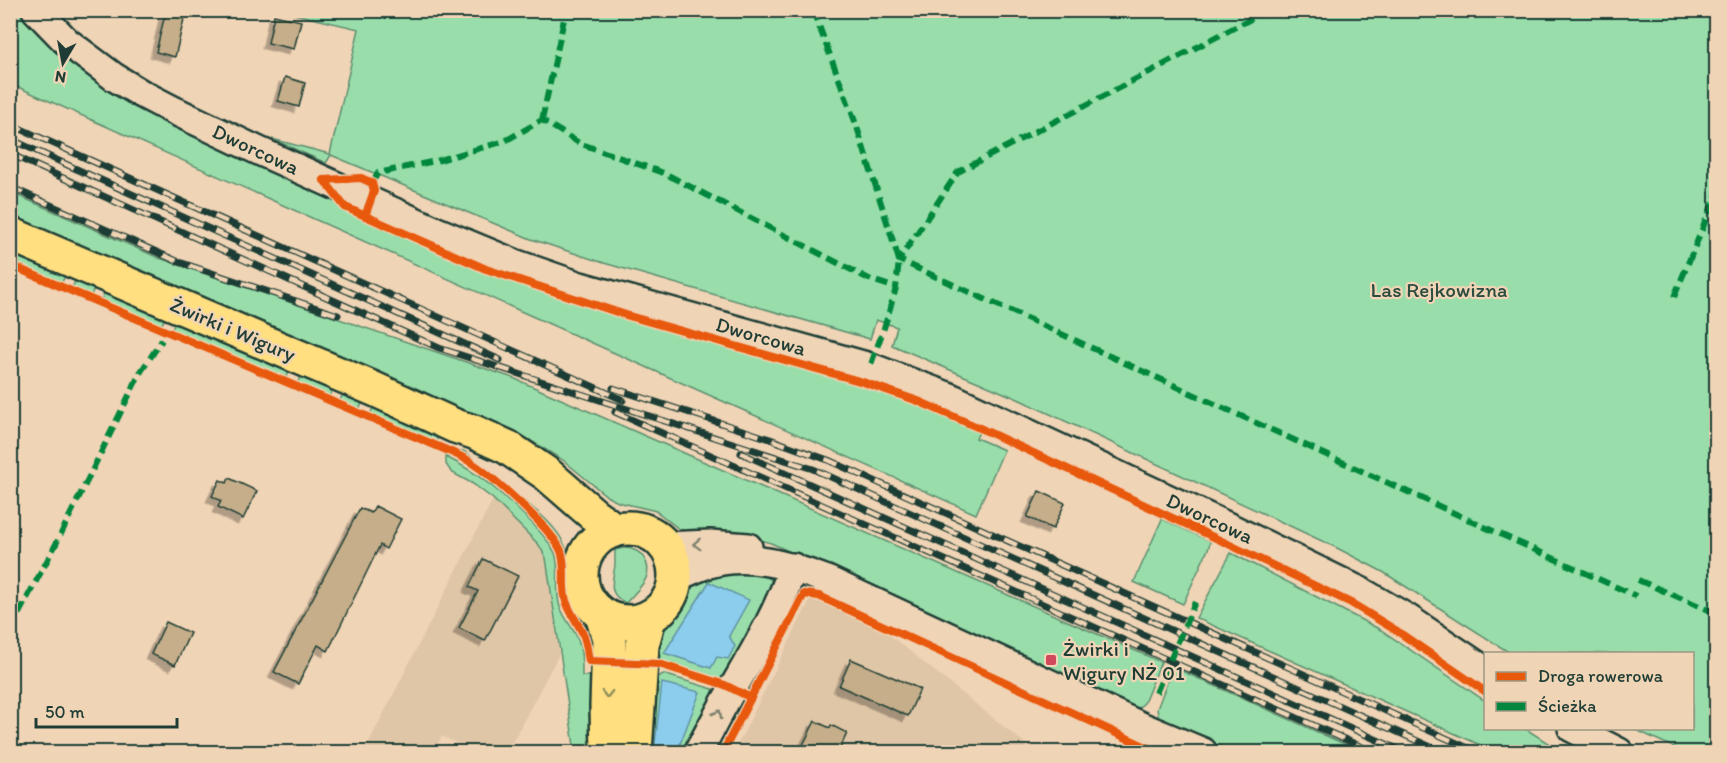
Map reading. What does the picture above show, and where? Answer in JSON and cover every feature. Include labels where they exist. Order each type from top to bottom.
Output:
[{"type":"main road","name":"Żwirki i Wigury","points":[[10,234],[455,426],[491,439],[520,454],[548,474],[615,530]]},
{"type":"main road","name":"Żwirki i Wigury","points":[[455,426],[507,465],[554,506],[580,534],[588,550]]},
{"type":"main road","points":[[629,528],[643,530],[665,546],[673,561],[674,588],[661,609],[649,618],[639,622],[617,622],[602,615],[589,603],[581,586],[581,567],[588,550],[599,537],[615,530],[629,528]]},
{"type":"main road","points":[[602,615],[609,639],[608,753]]},
{"type":"main road","points":[[635,753],[642,645],[649,618]]},
{"type":"street","name":"Dworcowa","points":[[36,10],[66,41],[142,94],[259,151],[514,263],[580,286],[870,366],[950,397],[1362,591],[1407,618],[1484,670]]},
{"type":"street","points":[[665,546],[710,544],[740,546],[767,554],[1203,753]]},
{"type":"street","points":[[675,578],[710,564],[729,560],[759,561],[793,567]]},
{"type":"street","points":[[698,753],[777,610],[793,567]]},
{"type":"street","points":[[1574,730],[1619,753]]},
{"type":"shaded area","points":[[493,499],[539,545],[546,558],[559,654],[507,752],[474,752],[442,736],[433,752],[364,752]]},
{"type":"shaded area","points":[[811,598],[887,633],[1027,745],[1023,752],[734,752]]},
{"type":"green space","points":[[11,11],[24,11],[77,67],[156,113],[326,191],[342,209],[486,272],[642,323],[862,385],[979,432],[976,438],[1004,450],[976,514],[11,84]]},
{"type":"green space","name":"Las Rejkowizna","points":[[281,11],[1716,11],[1716,752],[1684,752],[1636,730],[1694,730],[1694,652],[1508,652],[1383,572],[1337,548],[1018,399],[892,345],[897,327],[876,320],[870,339],[604,263],[531,239],[331,155],[326,163],[272,139],[330,154],[359,29]]},
{"type":"green space","points":[[10,192],[159,258],[513,378],[1161,662],[1144,703],[1134,711],[771,543],[749,537],[691,533],[679,529],[656,511],[618,502],[608,497],[563,460],[528,439],[11,221]]},
{"type":"green space","points":[[11,246],[66,274],[61,284],[11,262]]},
{"type":"green space","points":[[77,277],[95,285],[91,296],[72,288]]},
{"type":"green space","points":[[105,290],[166,316],[161,326],[101,300]]},
{"type":"green space","points":[[176,321],[290,369],[286,379],[171,331]]},
{"type":"green space","points":[[301,375],[333,388],[329,397],[297,384]]},
{"type":"green space","points":[[344,392],[363,401],[359,410],[339,402]]},
{"type":"green space","points":[[374,405],[436,435],[438,444],[370,415]]},
{"type":"green space","points":[[454,451],[464,451],[540,514],[555,529],[567,552],[571,597],[592,638],[593,656],[588,633],[571,602],[569,589],[566,552],[559,540],[533,511],[499,481]]},
{"type":"green space","points":[[446,457],[471,471],[503,495],[533,524],[553,549],[557,559],[558,600],[578,640],[582,676],[594,676],[598,752],[575,752],[546,558],[539,545],[493,499],[473,484],[451,472],[446,464]]},
{"type":"green space","points":[[1162,519],[1210,541],[1183,604],[1134,582]]},
{"type":"green space","points":[[623,548],[640,553],[648,571],[644,582],[626,603],[616,596],[612,587],[615,550]]},
{"type":"green space","points":[[1231,553],[1381,630],[1484,700],[1484,730],[1528,730],[1562,752],[1496,752],[1196,618]]},
{"type":"green space","points":[[760,569],[771,580],[771,597],[728,683],[654,660],[663,624],[697,580],[710,572]]},
{"type":"green space","points":[[1173,667],[1362,752],[1234,752],[1159,721],[1157,709]]},
{"type":"green space","points":[[663,674],[713,689],[715,696],[690,752],[644,752],[655,679]]},
{"type":"water","points":[[709,582],[749,600],[729,636],[735,646],[728,659],[717,657],[711,668],[664,653]]},
{"type":"water","points":[[662,683],[700,692],[677,752],[654,752]]},
{"type":"building","points":[[165,14],[184,19],[175,57],[156,52]]},
{"type":"building","points":[[274,15],[301,21],[294,49],[268,43]]},
{"type":"building","points":[[285,77],[305,83],[299,107],[278,101]]},
{"type":"building","points":[[229,478],[257,491],[243,519],[218,507],[221,501],[212,496],[220,480],[227,483]]},
{"type":"building","points":[[1039,491],[1065,503],[1053,529],[1027,517]]},
{"type":"building","points":[[375,506],[401,519],[386,549],[380,545],[328,651],[318,645],[298,684],[274,672],[360,508],[371,513]]},
{"type":"building","points":[[483,559],[518,576],[485,641],[459,628],[478,591],[469,587]]},
{"type":"building","points":[[166,622],[190,633],[175,665],[151,654]]},
{"type":"building","points":[[851,659],[920,689],[908,716],[839,686]]},
{"type":"building","points":[[815,721],[830,728],[831,725],[847,733],[838,753],[799,753]]},
{"type":"railway","points":[[10,124],[623,400]]},
{"type":"railway","points":[[10,139],[500,360]]},
{"type":"railway","points":[[10,154],[439,348],[813,469],[1442,752]]},
{"type":"railway","points":[[10,187],[179,262],[338,315]]},
{"type":"railway","points":[[613,388],[828,460],[1477,752]]},
{"type":"railway","points":[[615,412],[1373,752]]},
{"type":"railway","points":[[741,453],[1404,752]]},
{"type":"marked path","points":[[542,120],[566,10]]},
{"type":"marked path","points":[[813,10],[856,124],[899,260],[896,288],[870,367]]},
{"type":"marked path","points":[[1268,10],[958,172],[899,260],[1636,596]]},
{"type":"marked path","points":[[372,183],[378,173],[440,160],[505,141],[542,120],[579,143],[666,174],[869,279],[896,288]]},
{"type":"marked path","points":[[1674,297],[1716,196]]},
{"type":"marked path","points":[[10,630],[56,544],[140,373],[162,340]]},
{"type":"marked path","points":[[1638,580],[1716,613]]},
{"type":"marked path","points":[[1156,693],[1195,602]]},
{"type":"cycle path","points":[[324,180],[361,178],[372,183],[374,191],[365,216]]},
{"type":"cycle path","points":[[324,180],[345,207],[486,269],[629,316],[863,382],[918,401],[984,430],[1351,603],[1397,631],[1484,691]]},
{"type":"cycle path","points":[[10,265],[466,459],[521,504],[556,542],[563,557],[566,601],[584,637],[589,661],[659,664],[725,685],[751,698]]},
{"type":"cycle path","points":[[723,752],[804,594],[819,596],[1157,752]]},
{"type":"place","name":"Żwirki i Wigury NŻ 01","points":[[1051,660]]}]
